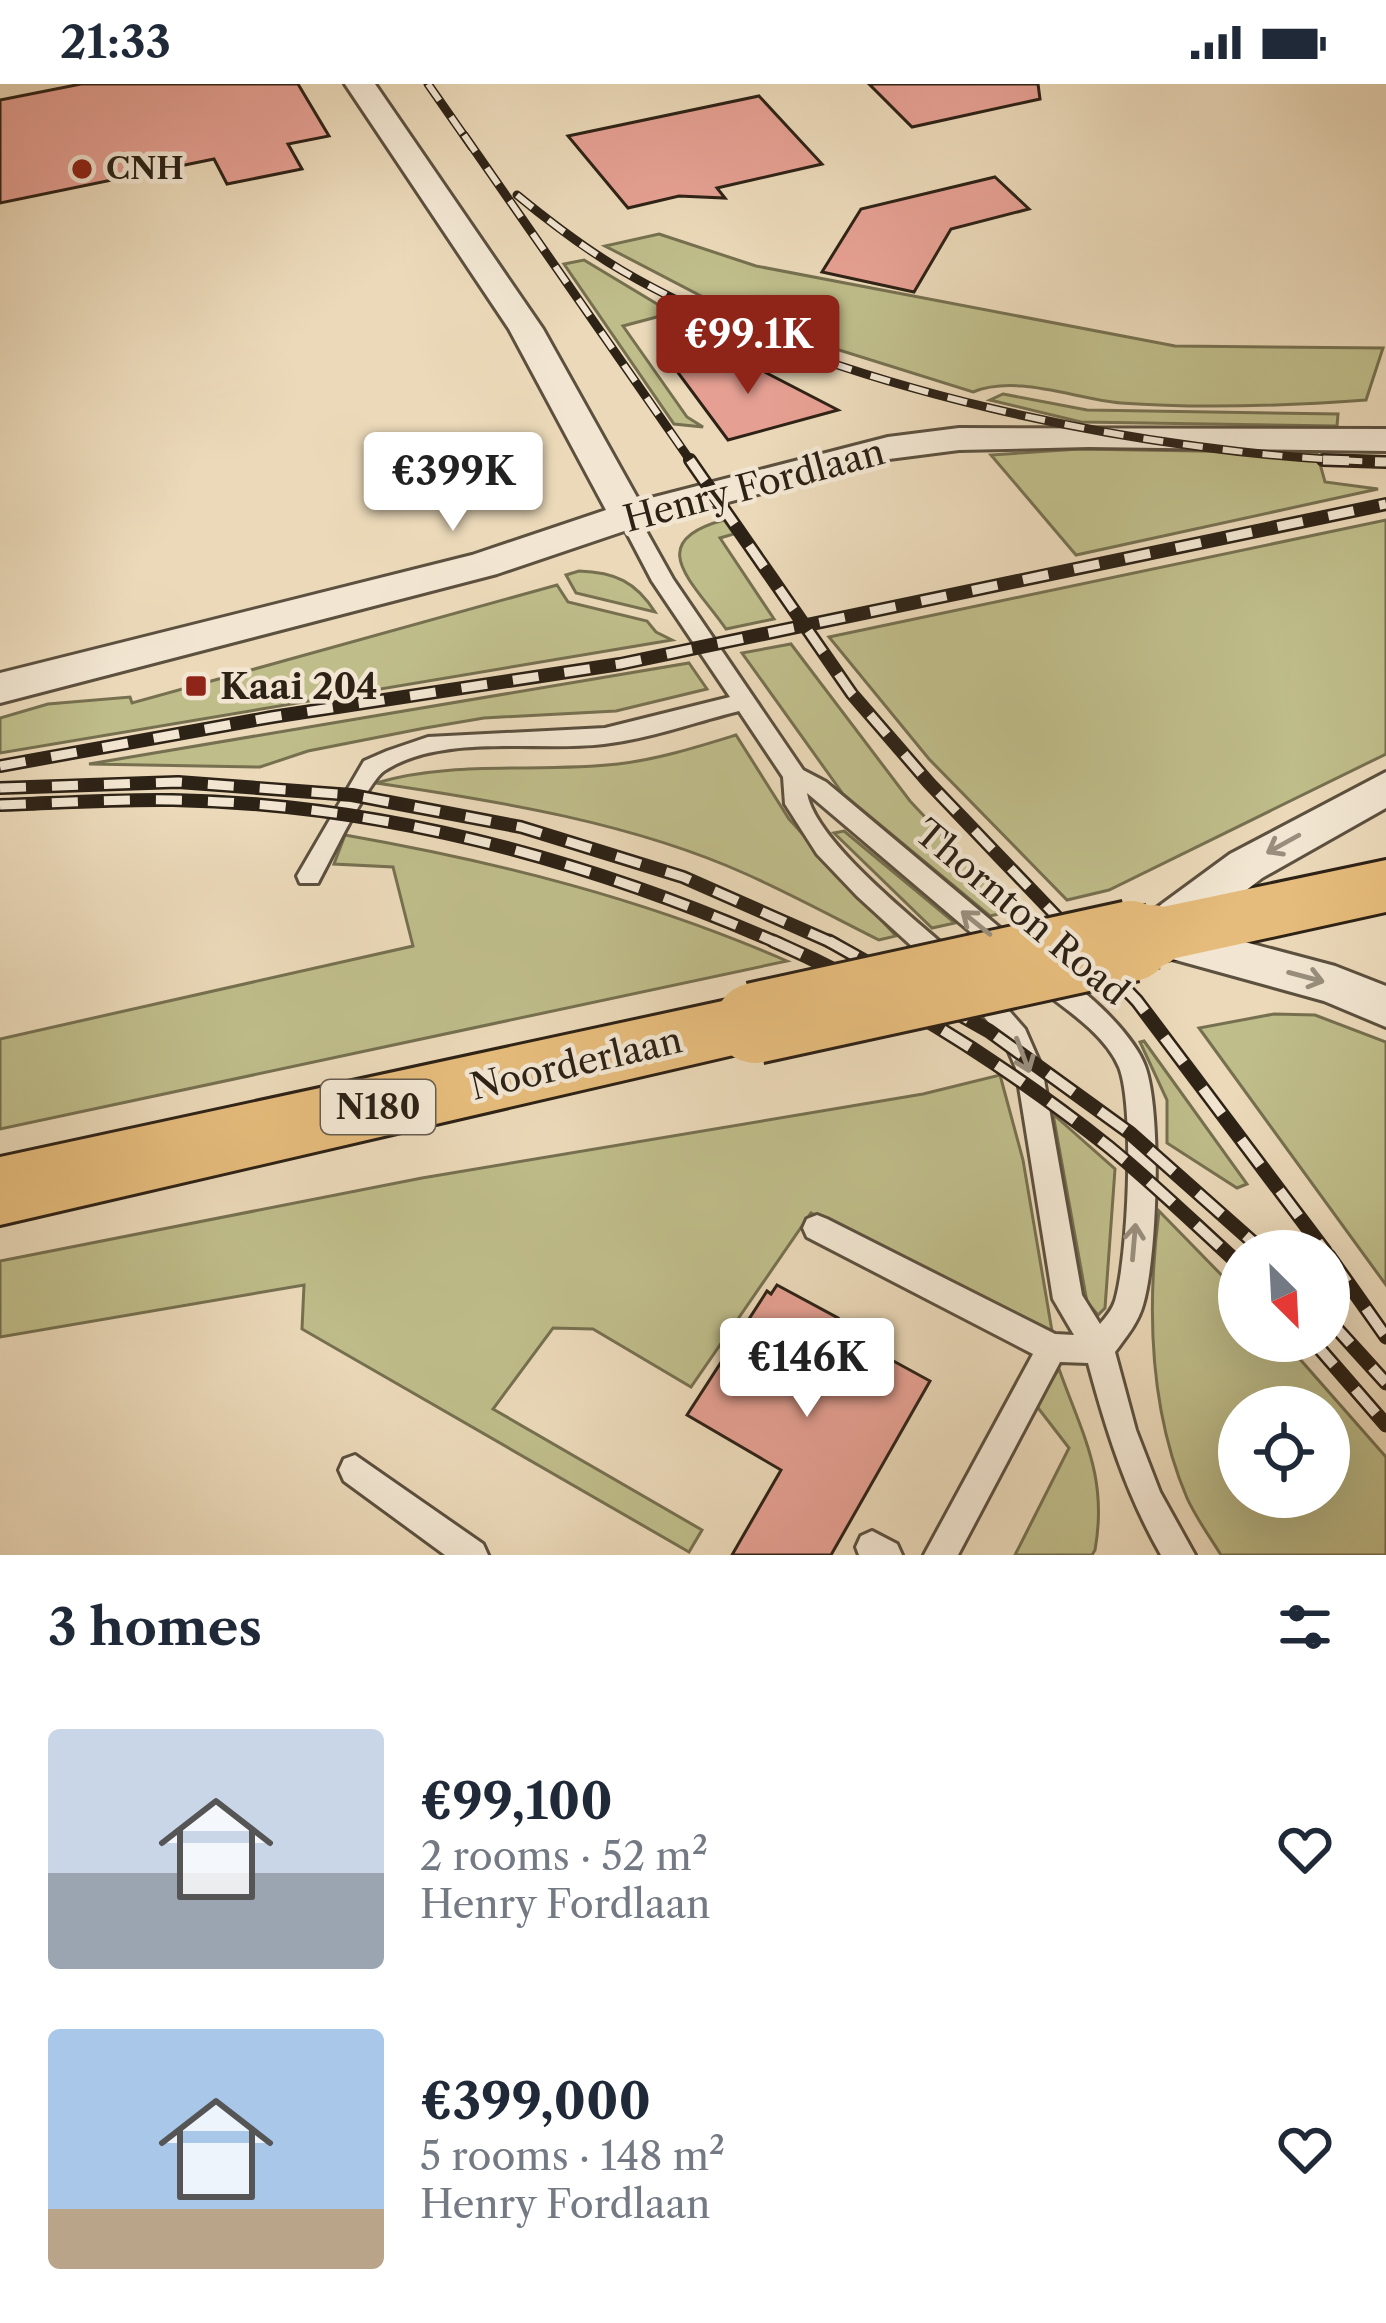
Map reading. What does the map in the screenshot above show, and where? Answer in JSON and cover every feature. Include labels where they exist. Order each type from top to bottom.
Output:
[{"type":"main road","name":"Noorderlaan","points":[[0,1191],[1386,886]]},
{"type":"street","points":[[360,84],[526,329],[628,516]]},
{"type":"street","name":"Henry Fordlaan","points":[[0,688],[498,561],[628,516],[888,448],[959,439],[1386,440]]},
{"type":"street","name":"Noorderlaan","points":[[1153,936],[1270,851],[1386,788]]},
{"type":"street","points":[[1153,936],[1334,985],[1386,1006]]},
{"type":"lane","name":"Thornton Road","points":[[628,516],[663,581],[795,776],[818,788],[1085,1012],[1132,1067],[1139,1087],[1141,1124],[1129,1307],[1099,1349]]},
{"type":"lane","points":[[309,876],[372,767],[395,757],[428,745],[475,740],[605,736],[744,702]]},
{"type":"lane","name":"Thornton Road","points":[[795,776],[795,801],[848,869],[980,994],[1016,1037],[1029,1068],[1068,1299],[1099,1349],[1121,1430],[1148,1501],[1179,1555]]},
{"type":"lane","points":[[817,1228],[1052,1348],[1099,1349]]},
{"type":"lane","points":[[940,1555],[1052,1348]]},
{"type":"lane","points":[[355,1470],[472,1555]]},
{"type":"shaded area","points":[[659,234],[756,266],[1175,346],[1383,348],[1366,400],[1182,406],[1121,403],[1027,387],[973,392],[753,323],[605,246]]},
{"type":"shaded area","points":[[584,260],[672,313],[623,326],[687,417],[703,427],[674,424],[564,264]]},
{"type":"shaded area","points":[[1003,394],[1087,410],[1338,414],[1337,426],[1081,422],[990,400]]},
{"type":"shaded area","points":[[1079,449],[1317,453],[1325,482],[1378,489],[1076,555],[991,455]]},
{"type":"shaded area","points":[[724,520],[734,534],[720,538],[774,619],[726,629],[689,580],[680,552],[685,540]]},
{"type":"shaded area","points":[[1386,520],[1386,754],[1109,890],[1067,900],[929,759],[829,637]]},
{"type":"shaded area","points":[[579,571],[623,581],[655,612],[576,593],[566,575]]},
{"type":"shaded area","points":[[557,585],[568,602],[647,621],[672,640],[0,753],[0,718],[48,704],[130,697],[132,703]]},
{"type":"shaded area","points":[[791,644],[910,801],[1013,911],[990,916],[843,794],[742,653]]},
{"type":"shaded area","points":[[689,663],[707,689],[616,711],[484,718],[308,751],[260,767],[89,764]]},
{"type":"shaded area","points":[[736,735],[789,819],[896,936],[879,940],[746,874],[658,841],[517,806],[376,783],[466,769],[618,764]]},
{"type":"shaded area","points":[[844,831],[955,923],[932,928],[834,833]]},
{"type":"shaded area","points":[[345,835],[570,885],[680,919],[787,961],[0,1129],[0,1039],[413,946],[393,867],[334,864]]},
{"type":"shaded area","points":[[1274,1014],[1315,1015],[1386,1042],[1386,1285],[1350,1230],[1199,1028]]},
{"type":"shaded area","points":[[1144,1041],[1247,1184],[1237,1188],[1167,1143],[1167,1100],[1140,1042]]},
{"type":"shaded area","points":[[1000,1075],[1023,1160],[1052,1331],[811,1213],[691,1387],[593,1329],[553,1328],[493,1409],[702,1530],[689,1552],[302,1329],[304,1285],[0,1337],[0,1261],[422,1178],[923,1094]]},
{"type":"shaded area","points":[[1053,1114],[1115,1169],[1105,1308],[1098,1315],[1087,1302]]},
{"type":"shaded area","points":[[1159,1211],[1218,1271],[1218,1362],[1302,1362],[1324,1386],[1218,1386],[1218,1518],[1350,1518],[1350,1416],[1386,1457],[1386,1555],[1221,1555],[1187,1498],[1165,1429],[1154,1356]]},
{"type":"shaded area","points":[[1059,1369],[1096,1478],[1095,1550],[1092,1555],[1015,1555],[1069,1448],[1035,1404]]},
{"type":"building","name":"CNH","points":[[81,84],[298,84],[329,136],[288,144],[302,169],[227,184],[214,159],[0,203],[0,100]]},
{"type":"building","points":[[869,84],[1038,84],[1040,99],[912,127]]},
{"type":"building","points":[[759,96],[822,164],[717,188],[725,198],[679,196],[628,208],[568,136]]},
{"type":"building","points":[[995,177],[1029,209],[951,229],[914,292],[822,272],[861,209]]},
{"type":"building","points":[[732,355],[838,410],[728,440],[676,370]]},
{"type":"building","points":[[777,1285],[838,1318],[833,1328],[930,1381],[831,1555],[732,1555],[781,1470],[687,1415],[767,1291],[771,1294]]},
{"type":"railway","points":[[428,84],[472,147]]},
{"type":"railway","points":[[464,135],[692,463]]},
{"type":"railway","points":[[517,195],[607,262],[702,312],[890,381],[1094,430],[1294,457],[1386,462],[1323,460]]},
{"type":"railway","points":[[690,460],[805,625]]},
{"type":"railway","points":[[805,625],[1386,504]]},
{"type":"railway","points":[[0,766],[272,717],[620,664],[805,625]]},
{"type":"railway","points":[[805,625],[852,694],[929,783],[1083,944]]},
{"type":"railway","points":[[0,788],[178,782],[352,795],[521,827],[683,877],[832,943]]},
{"type":"railway","points":[[0,805],[151,800],[252,804],[407,825],[559,863],[776,942]]},
{"type":"railway","points":[[1080,941],[1137,1001],[1309,1230]]},
{"type":"railway","points":[[776,942],[780,944]]},
{"type":"railway","points":[[776,942],[905,1008],[1030,1088],[1126,1161],[1218,1245]]},
{"type":"railway","points":[[832,943],[989,1031],[1130,1133],[1239,1230]]},
{"type":"railway","points":[[1350,1286],[1386,1337]]},
{"type":"railway","points":[[1350,1343],[1386,1383]]},
{"type":"railway","points":[[1331,1362],[1386,1425]]},
{"type":"place","name":"CNH","points":[[82,169]]},
{"type":"place","name":"Kaai 204","points":[[196,686]]}]
